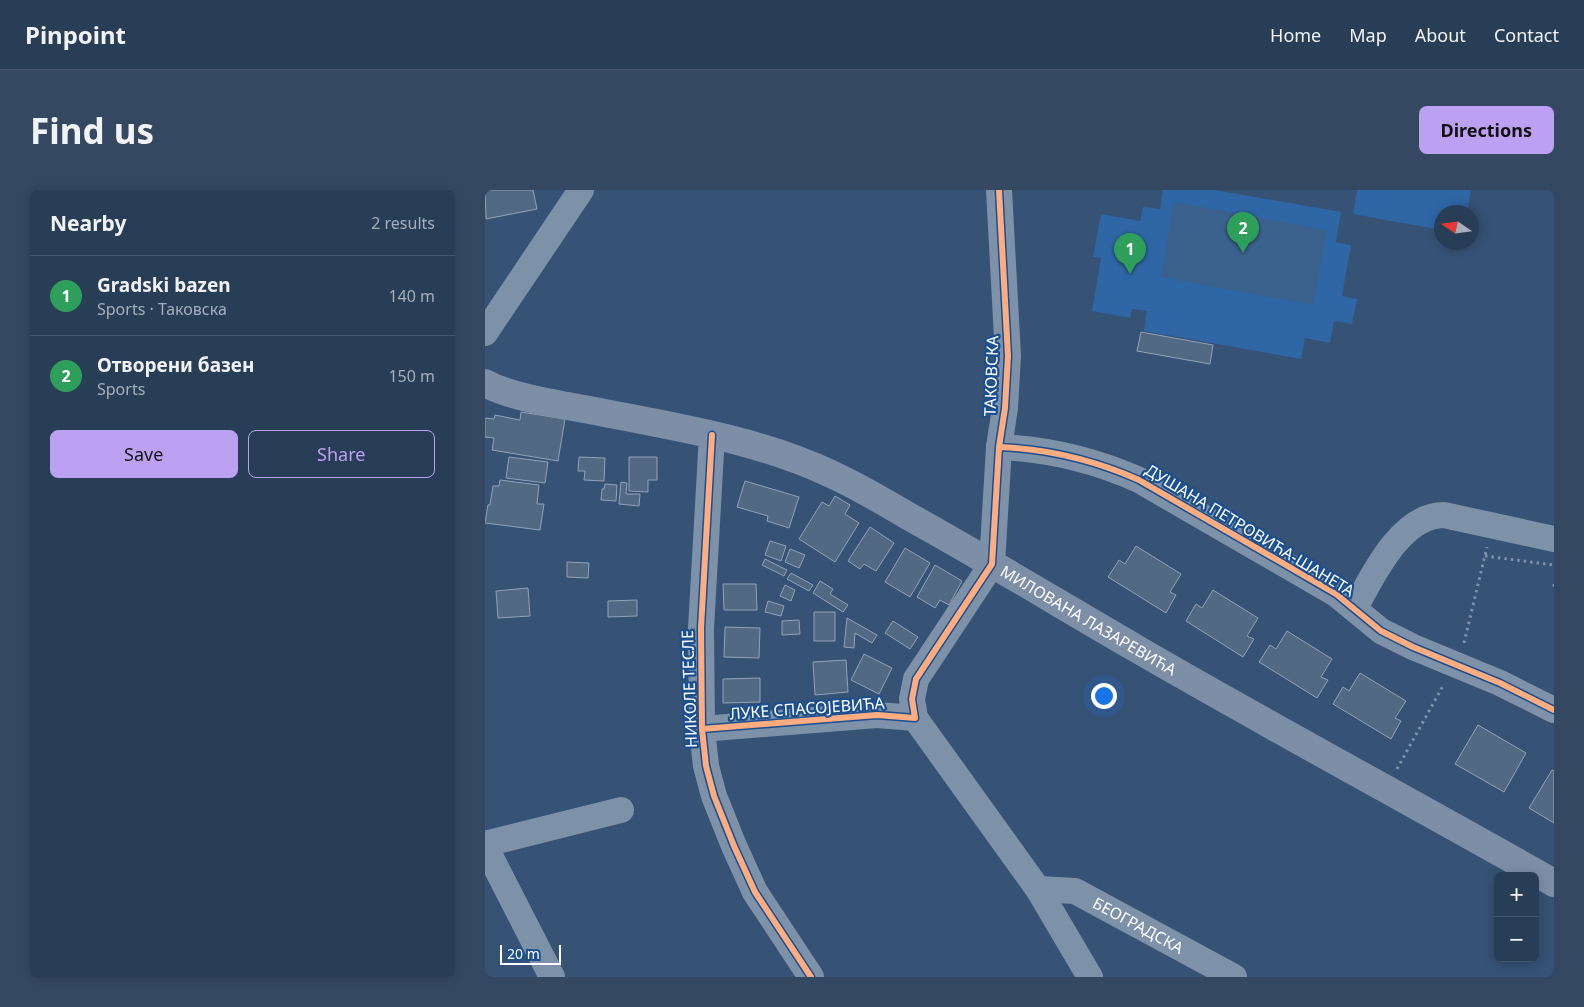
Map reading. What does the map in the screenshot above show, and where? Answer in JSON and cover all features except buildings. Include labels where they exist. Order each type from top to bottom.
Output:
[{"type":"main road","name":"МИЛОВАНА ЛАЗАРЕВИЋА","points":[[485,383],[517,394],[550,402],[712,435],[790,457],[831,474],[871,494],[1134,648],[1554,883]]},
{"type":"street","points":[[485,333],[581,190]]},
{"type":"street","name":"ТАКОВСКА","points":[[992,564],[999,447],[1005,408],[1008,356],[999,190]]},
{"type":"street","name":"НИКОЛЕ ТЕСЛЕ","points":[[712,435],[701,628],[702,729],[706,766],[709,782],[734,846],[755,892],[804,975]]},
{"type":"street","name":"ДУШАНА ПЕТРОВИЋА-ШАНЕТА","points":[[999,447],[1055,453],[1087,460],[1111,467],[1139,480],[1336,594],[1381,631],[1413,647],[1500,683],[1554,710]]},
{"type":"street","points":[[1355,608],[1396,541],[1413,525],[1429,516],[1444,515],[1554,539]]},
{"type":"street","points":[[992,564],[916,679],[912,699],[915,718],[1038,889],[1088,976]]},
{"type":"street","name":"ЛУКЕ СПАСОЈЕВИЋА","points":[[702,729],[877,714],[915,718]]},
{"type":"street","points":[[552,977],[485,845],[621,810]]},
{"type":"street","name":"БЕОГРАДСКА","points":[[1038,889],[1075,891],[1234,977]]},
{"type":"street","points":[[1055,920],[1058,902],[1062,897],[1075,891]]},
{"type":"path","points":[[1485,556],[1554,565]]},
{"type":"shaded area","points":[[1163,190],[1215,190],[1341,212],[1336,242],[1351,245],[1342,296],[1357,299],[1352,324],[1334,321],[1330,343],[1305,338],[1301,359],[1144,331],[1147,311],[1132,309],[1130,318],[1092,311],[1101,258],[1093,257],[1101,214],[1140,221],[1143,207],[1160,209]]},
{"type":"shaded area","points":[[1357,190],[1471,190],[1468,205],[1434,205],[1434,229],[1353,214]]},
{"type":"shaded area","points":[[1174,202],[1326,230],[1313,305],[1161,277]]},
{"type":"cycle path","points":[[702,729],[877,715],[915,718],[912,699],[916,679],[992,564],[999,447],[1005,408],[1008,356],[999,190]]},
{"type":"cycle path","points":[[712,435],[701,628],[702,729],[706,766],[714,796],[755,892],[811,977]]},
{"type":"cycle path","points":[[999,447],[1035,450],[1088,461],[1139,480],[1336,594],[1381,631],[1413,647],[1500,683],[1554,710]]},
{"type":"place","name":"Отворени базен","points":[[1243,253]]},
{"type":"place","name":"Gradski bazen","points":[[1130,274]]}]
